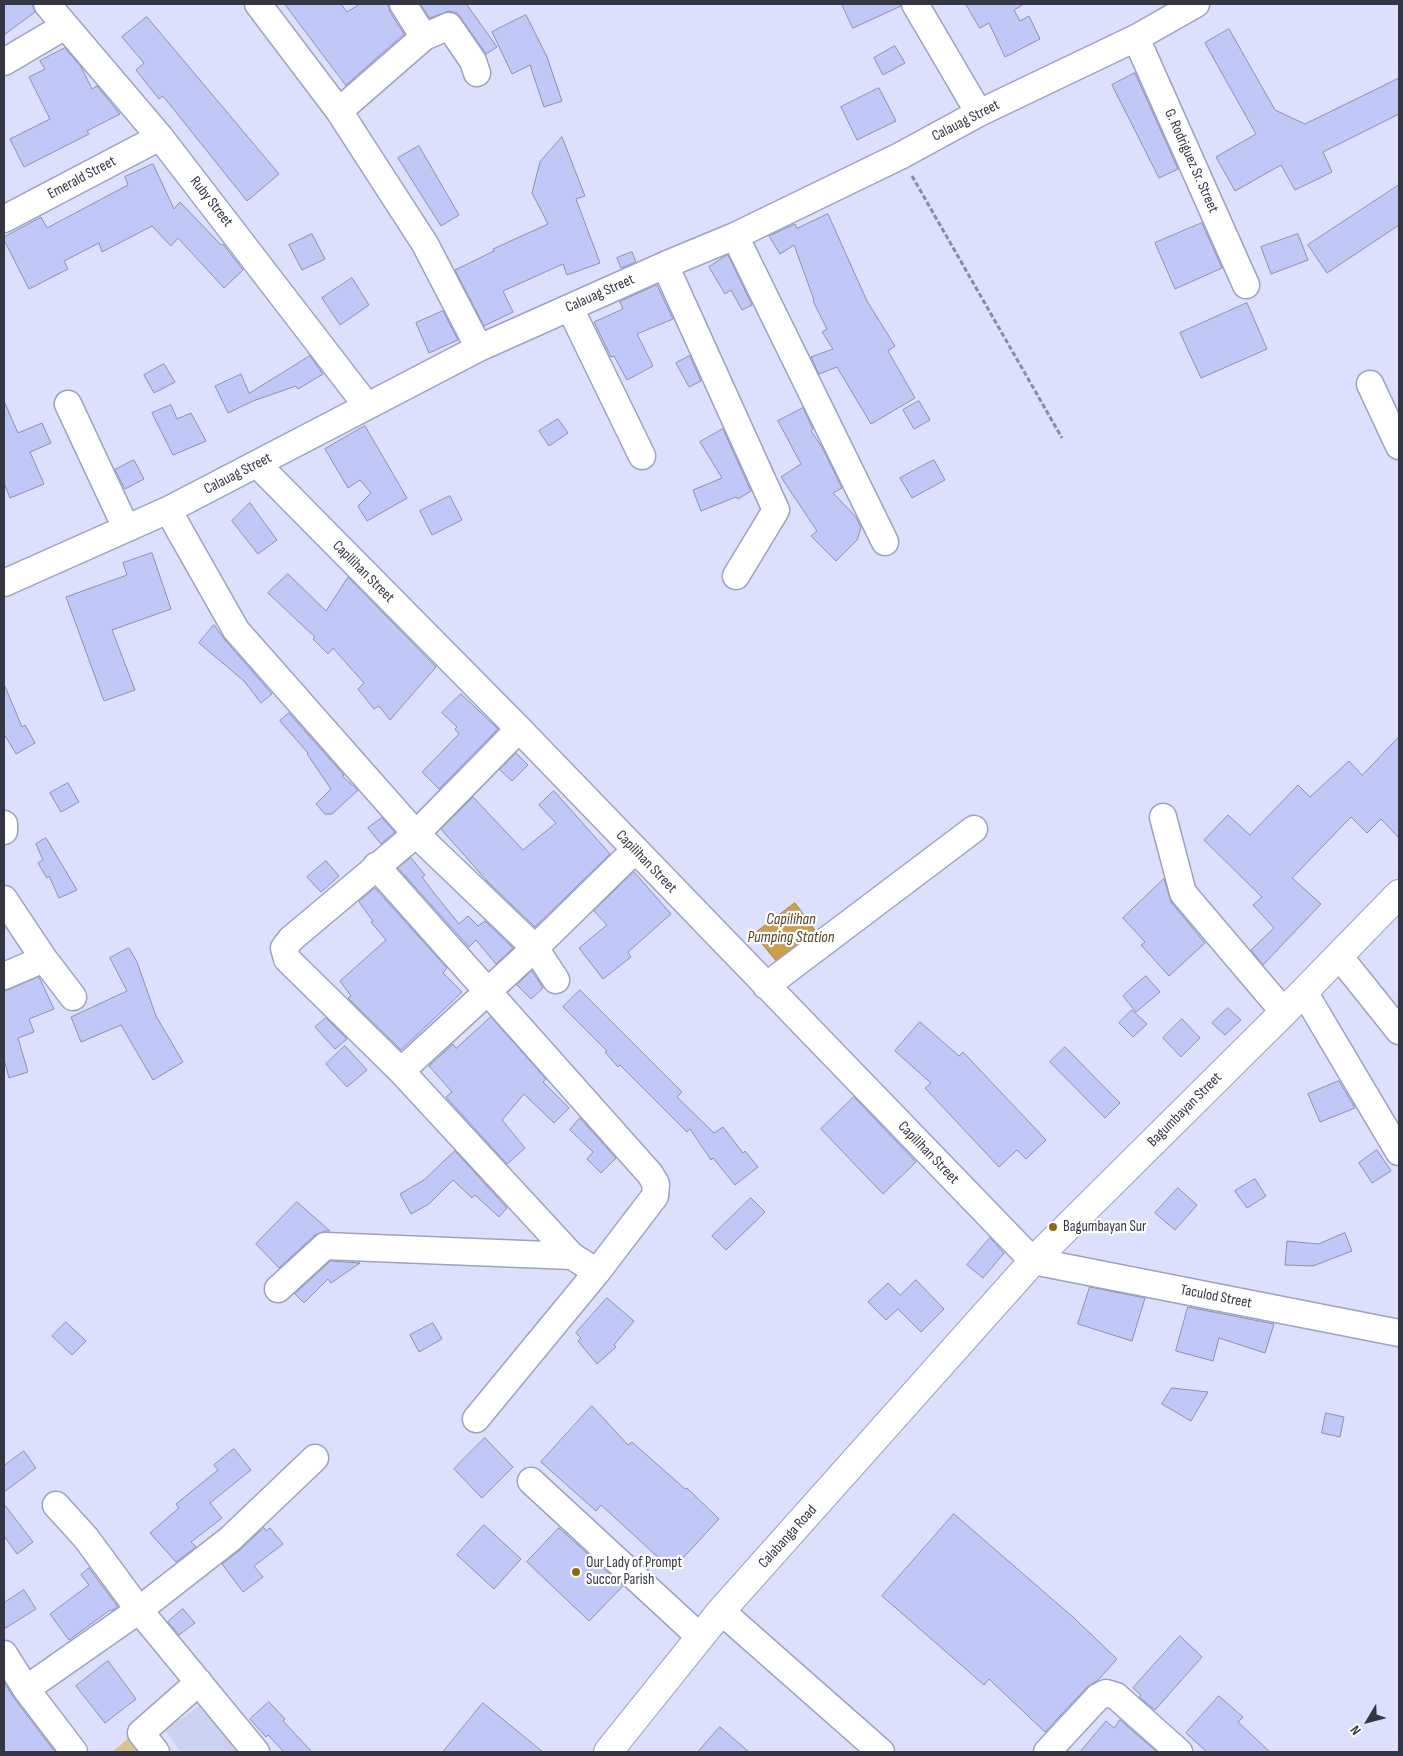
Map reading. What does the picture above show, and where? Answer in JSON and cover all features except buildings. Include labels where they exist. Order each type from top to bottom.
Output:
[{"type":"main road","name":"Bagumbayan Street","points":[[974,1328],[1033,1262],[1340,956],[1399,894]]},
{"type":"main road","name":"Calabanga Road","points":[[608,1752],[721,1612],[974,1328]]},
{"type":"street","name":"Ruby Street","points":[[47,4],[160,137],[367,406]]},
{"type":"street","points":[[258,4],[339,110],[425,244],[479,348]]},
{"type":"street","points":[[403,4],[424,37]]},
{"type":"street","points":[[915,4],[979,114]]},
{"type":"street","name":"Calauag Street","points":[[4,583],[168,510],[479,348],[735,236],[900,156],[979,114],[1136,38],[1191,5]]},
{"type":"street","points":[[4,62],[65,26]]},
{"type":"street","points":[[339,110],[424,37],[449,26],[473,61],[477,73]]},
{"type":"street","name":"G. Rodriguez Sr. Street","points":[[1136,38],[1246,285]]},
{"type":"street","name":"Emerald Street","points":[[4,219],[160,137]]},
{"type":"street","points":[[735,236],[885,542]]},
{"type":"street","points":[[665,265],[776,510],[736,576]]},
{"type":"street","points":[[570,308],[642,456]]},
{"type":"street","points":[[1370,384],[1399,446]]},
{"type":"street","points":[[68,404],[126,528]]},
{"type":"street","name":"Capilihan Street","points":[[257,464],[519,729],[1033,1262]]},
{"type":"street","points":[[168,510],[236,630],[416,834],[535,948],[556,980]]},
{"type":"street","points":[[519,729],[416,834],[291,939],[284,948],[287,959],[401,1071],[572,1256],[596,1272]]},
{"type":"street","points":[[1163,817],[1183,892],[1284,1012]]},
{"type":"street","points":[[4,824],[4,830]]},
{"type":"street","points":[[766,986],[974,829]]},
{"type":"street","points":[[401,1071],[535,948],[635,850]]},
{"type":"street","points":[[376,866],[486,992],[650,1174],[656,1184],[655,1196],[596,1272],[476,1419]]},
{"type":"street","points":[[4,899],[44,959],[73,997]]},
{"type":"street","points":[[1340,956],[1399,1031]]},
{"type":"street","points":[[4,976],[44,959]]},
{"type":"street","points":[[1304,992],[1399,1152]]},
{"type":"street","points":[[278,1289],[325,1246],[572,1256]]},
{"type":"street","name":"Taculod Street","points":[[1033,1262],[1399,1333]]},
{"type":"street","points":[[26,1689],[138,1610],[230,1539],[315,1458]]},
{"type":"street","points":[[531,1481],[700,1637]]},
{"type":"street","points":[[56,1505],[86,1538],[138,1610],[256,1752]]},
{"type":"street","points":[[721,1612],[881,1752]]},
{"type":"street","points":[[4,1654],[26,1689],[74,1752]]},
{"type":"street","points":[[156,1752],[141,1733],[199,1682]]},
{"type":"street","points":[[1047,1752],[1098,1697],[1106,1693],[1116,1696],[1180,1752]]},
{"type":"path","points":[[900,156],[1062,438]]},
{"type":"shaded area","points":[[208,1700],[251,1752],[181,1752],[165,1730]]},
{"type":"shaded area","points":[[141,1728],[160,1752],[112,1752]]},
{"type":"water","name":"Capilihan Pumping Station","points":[[795,903],[817,933],[778,963],[754,934]]},
{"type":"place","name":"Bagumbayan Sur","points":[[1053,1227]]},
{"type":"place","name":"Our Lady of Prompt Succor Parish","points":[[576,1572]]}]
